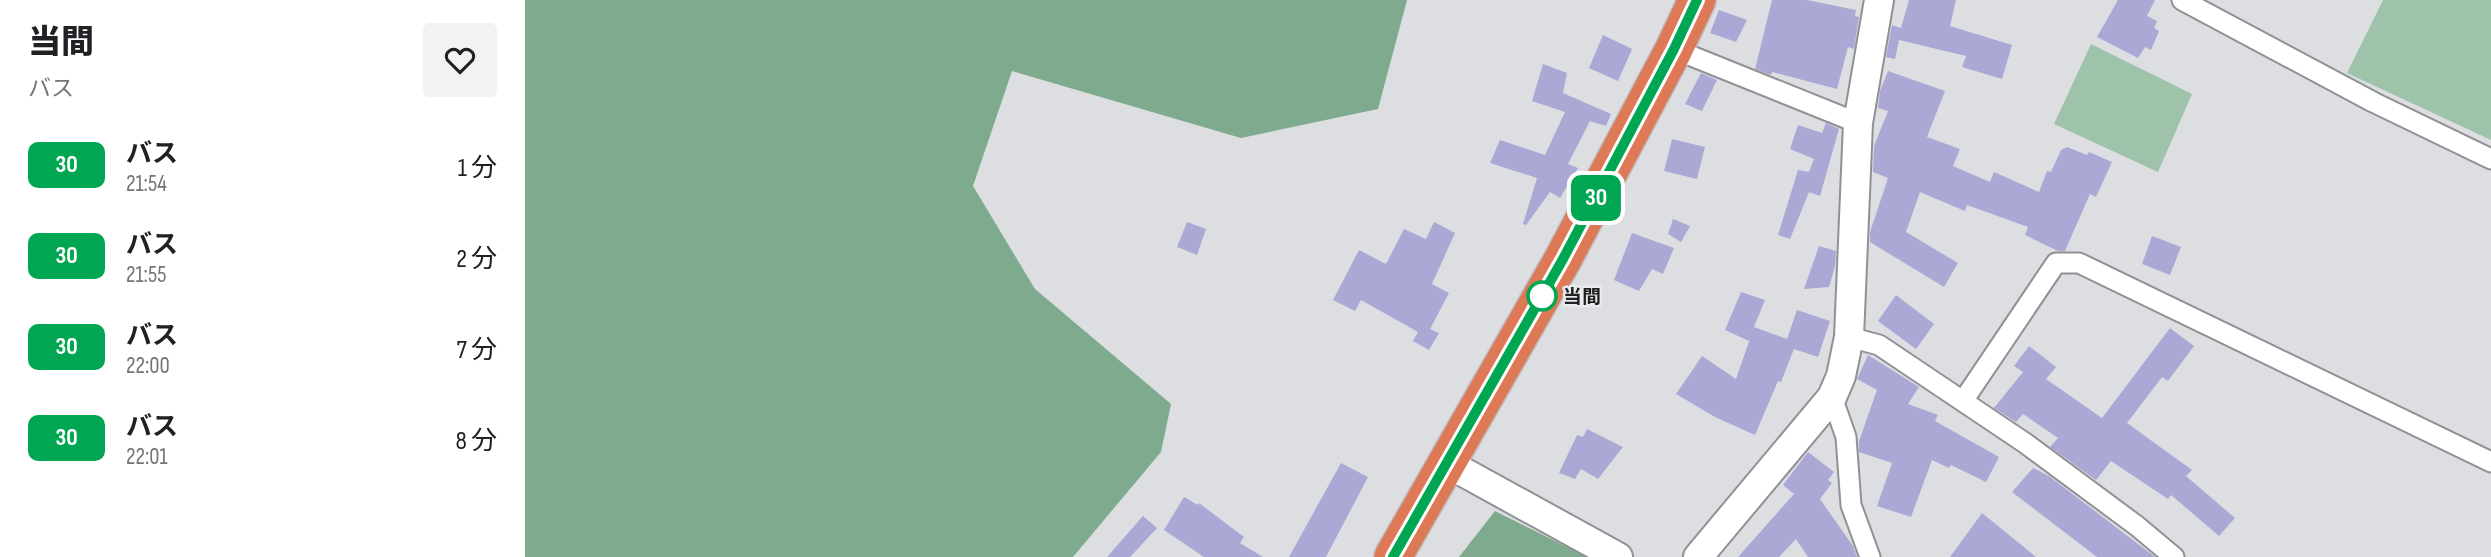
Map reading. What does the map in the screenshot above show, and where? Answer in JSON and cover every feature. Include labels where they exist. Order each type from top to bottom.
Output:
[{"type":"highway","points":[[1393,557],[1563,259],[1697,0]]},
{"type":"street","points":[[1697,557],[1832,397],[1841,376],[1849,337],[1857,123],[1879,0]]},
{"type":"street","points":[[2182,0],[2373,102],[2491,159]]},
{"type":"street","points":[[1674,49],[1857,123]]},
{"type":"street","points":[[1963,401],[2056,263],[2079,263],[2491,463]]},
{"type":"street","points":[[1849,337],[1879,345],[1963,401],[2036,451],[2174,557]]},
{"type":"street","points":[[1832,397],[1846,437],[1851,505],[1870,557]]},
{"type":"street","points":[[1447,463],[1618,557]]},
{"type":"green space","points":[[525,0],[1407,0],[1378,109],[1241,138],[1012,71],[973,186],[1035,289],[1171,404],[1161,452],[1073,557],[525,557]]},
{"type":"green space","points":[[2383,0],[2491,0],[2491,140],[2347,73]]},
{"type":"green space","points":[[2091,44],[2192,94],[2158,172],[2054,124]]},
{"type":"green space","points":[[1495,511],[1587,557],[1459,557]]},
{"type":"building","points":[[1772,0],[1807,0],[1856,10],[1855,16],[1859,17],[1854,49],[1848,47],[1837,89],[1755,69]]},
{"type":"building","points":[[1909,0],[1956,0],[1950,26],[2012,45],[2002,79],[1962,67],[1966,56],[1899,40],[1895,59],[1886,57],[1892,25],[1901,28]]},
{"type":"building","points":[[2118,0],[2155,0],[2147,16],[2157,21],[2154,28],[2159,31],[2151,50],[2145,47],[2138,58],[2097,37]]},
{"type":"building","points":[[1719,10],[1747,20],[1736,42],[1710,33]]},
{"type":"building","points":[[1603,35],[1632,49],[1618,81],[1589,68]]},
{"type":"building","points":[[1543,64],[1567,73],[1563,93],[1611,114],[1606,126],[1590,121],[1568,164],[1578,168],[1560,198],[1550,192],[1526,225],[1523,224],[1537,178],[1490,163],[1500,140],[1545,155],[1565,112],[1532,101]]},
{"type":"building","points":[[1888,71],[1945,91],[1927,137],[1960,149],[1953,166],[1990,182],[1994,172],[2039,192],[2047,171],[2051,172],[2061,150],[2067,147],[2087,155],[2089,152],[2112,162],[2096,197],[2090,194],[2065,251],[2058,251],[2025,235],[2028,227],[1967,205],[1965,211],[1920,192],[1906,232],[1958,263],[1944,287],[1870,242],[1870,232],[1888,178],[1873,172],[1874,146],[1888,111],[1878,108],[1880,91]]},
{"type":"building","points":[[1701,73],[1717,80],[1702,111],[1685,104]]},
{"type":"building","points":[[1826,123],[1839,129],[1820,196],[1809,192],[1790,239],[1778,235],[1798,170],[1809,172],[1814,159],[1790,149],[1798,125],[1822,133]]},
{"type":"building","points":[[1672,139],[1705,147],[1697,179],[1664,171]]},
{"type":"building","points":[[1673,219],[1690,226],[1681,242],[1668,234]]},
{"type":"building","points":[[1187,222],[1206,229],[1197,255],[1177,247]]},
{"type":"building","points":[[1434,222],[1455,233],[1432,284],[1449,293],[1430,329],[1439,333],[1429,350],[1413,341],[1418,332],[1361,300],[1355,311],[1333,300],[1359,250],[1386,264],[1404,229],[1426,239]]},
{"type":"building","points":[[1632,233],[1674,248],[1663,274],[1652,269],[1639,291],[1614,280]]},
{"type":"building","points":[[2152,236],[2181,247],[2170,275],[2142,264]]},
{"type":"building","points":[[1819,246],[1836,251],[1829,287],[1804,289]]},
{"type":"building","points":[[1741,292],[1765,300],[1754,327],[1787,339],[1797,310],[1830,321],[1818,357],[1794,349],[1755,435],[1715,417],[1676,394],[1702,356],[1736,379],[1752,333],[1749,341],[1725,330]]},
{"type":"building","points":[[1896,295],[1934,324],[1916,349],[1878,321]]},
{"type":"building","points":[[2170,328],[2194,346],[2168,381],[2162,377],[2127,423],[2192,470],[2186,476],[2235,518],[2219,536],[2171,495],[2168,499],[2111,461],[2096,480],[2050,447],[2058,438],[2023,414],[2016,422],[1994,408],[2023,372],[2014,366],[2029,346],[2056,367],[2046,379],[2102,418]]},
{"type":"building","points":[[1868,355],[1919,387],[1908,404],[1938,415],[1935,421],[1999,457],[1986,482],[1951,465],[1949,468],[1932,460],[1911,517],[1877,506],[1892,463],[1859,452],[1859,441],[1877,390],[1857,379]]},
{"type":"building","points":[[1587,429],[1623,447],[1598,479],[1581,469],[1575,479],[1559,473],[1577,435],[1583,437]]},
{"type":"building","points":[[1808,452],[1834,472],[1828,480],[1832,483],[1820,499],[1853,546],[1857,557],[1808,557],[1796,539],[1779,557],[1738,557],[1794,494],[1783,485]]},
{"type":"building","points":[[1341,463],[1368,477],[1326,557],[1289,557]]},
{"type":"building","points":[[2033,468],[2049,476],[2155,557],[2097,557],[2012,492]]},
{"type":"building","points":[[1184,497],[1198,505],[1199,503],[1244,537],[1240,543],[1263,557],[1204,557],[1164,530]]},
{"type":"building","points":[[1982,513],[2036,557],[1950,557]]},
{"type":"building","points":[[1143,516],[1157,528],[1130,557],[1107,557]]},
{"type":"bus line","name":"30","points":[[1393,557],[1563,259],[1697,0]]},
{"type":"place","name":"当間","points":[[1542,296]]}]
